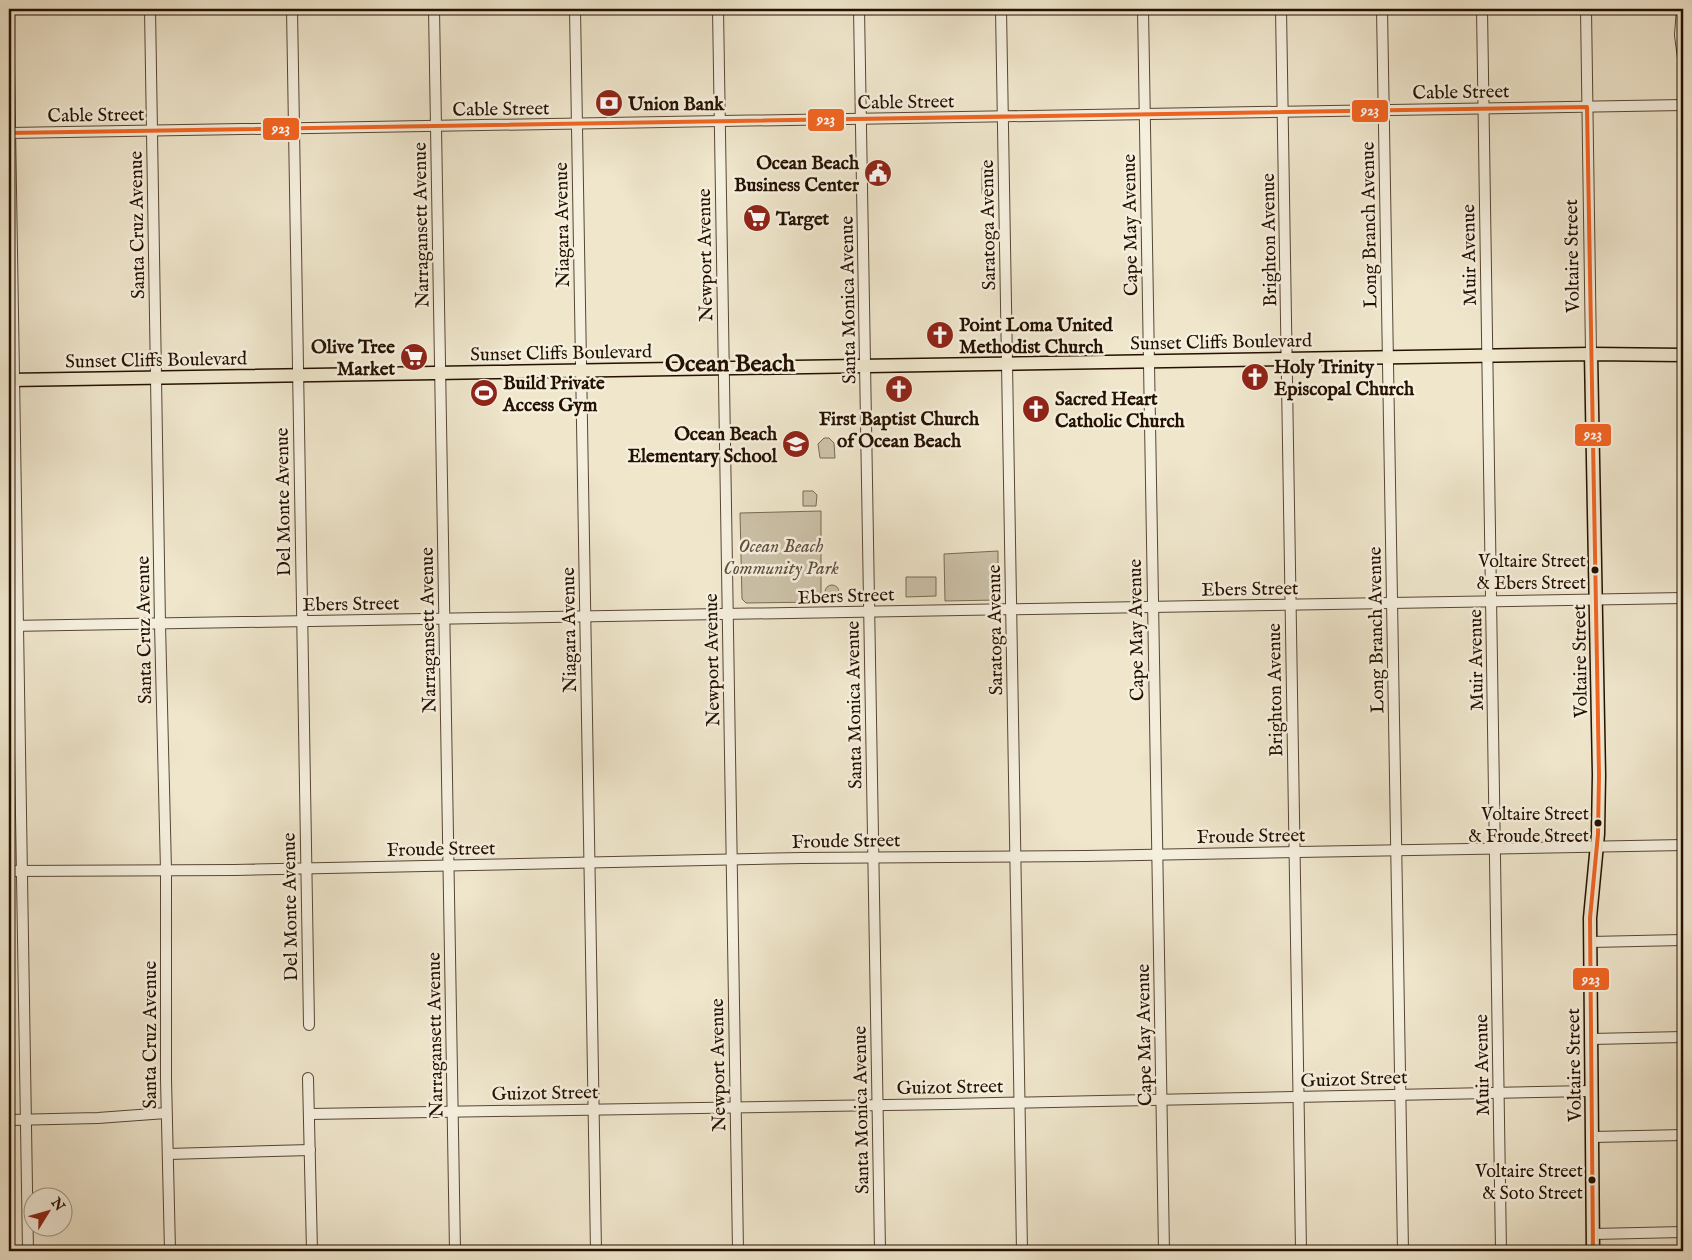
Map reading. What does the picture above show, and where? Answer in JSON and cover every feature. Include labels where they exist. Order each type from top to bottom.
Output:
[{"type":"main road","name":"Sunset Cliffs Boulevard","points":[[11,380],[724,367],[1149,362],[1288,358],[1591,354],[1683,355]]},
{"type":"main road","name":"Voltaire Street","points":[[1591,354],[1599,775],[1597,846],[1591,894],[1590,942],[1593,1251]]},
{"type":"street","name":"Santa Cruz Avenue","points":[[150,9],[166,870],[166,1113],[170,1251]]},
{"type":"street","name":"Del Monte Avenue","points":[[292,9],[309,1025]]},
{"type":"street","name":"Narragansett Avenue","points":[[434,9],[454,1251]]},
{"type":"street","name":"Niagara Avenue","points":[[575,9],[596,1251]]},
{"type":"street","name":"Newport Avenue","points":[[718,9],[738,1251]]},
{"type":"street","name":"Santa Monica Avenue","points":[[859,9],[880,1251]]},
{"type":"street","name":"Saratoga Avenue","points":[[1002,9],[1006,364],[1022,1251]]},
{"type":"street","name":"Cape May Avenue","points":[[1143,9],[1164,1251]]},
{"type":"street","name":"Brighton Avenue","points":[[1281,9],[1301,1251]]},
{"type":"street","name":"Long Branch Avenue","points":[[1382,9],[1403,1251]]},
{"type":"street","name":"Muir Avenue","points":[[1482,9],[1501,1251]]},
{"type":"street","name":"Voltaire Street","points":[[1586,9],[1591,354]]},
{"type":"street","points":[[1682,9],[1680,34],[1683,58]]},
{"type":"street","points":[[9,64],[14,626],[23,871],[28,1251]]},
{"type":"street","name":"Cable Street","points":[[9,133],[1683,105]]},
{"type":"street","name":"Ebers Street","points":[[14,626],[1683,598]]},
{"type":"street","name":"Froude Street","points":[[9,871],[1683,845]]},
{"type":"street","points":[[1590,942],[1683,940]]},
{"type":"street","points":[[1591,1039],[1683,1038]]},
{"type":"street","points":[[308,1078],[312,1251]]},
{"type":"street","name":"Guizot Street","points":[[309,1114],[1161,1100],[1592,1090]]},
{"type":"street","points":[[9,1120],[98,1118],[166,1113]]},
{"type":"street","points":[[1593,1137],[1683,1135]]},
{"type":"street","points":[[168,1154],[310,1150]]},
{"type":"street","points":[[1593,1234],[1683,1232]]},
{"type":"green space","points":[[989,167],[990,194],[982,194],[982,168]]},
{"type":"green space","points":[[824,438],[829,438],[834,443],[835,458],[820,458],[818,444]]},
{"type":"green space","points":[[803,491],[813,491],[817,495],[816,506],[803,506]]},
{"type":"green space","name":"Ocean Beach Community Park","points":[[821,511],[821,602],[746,603],[742,599],[740,513]]},
{"type":"green space","points":[[998,551],[998,600],[945,601],[944,554]]},
{"type":"green space","points":[[906,577],[936,577],[936,596],[906,597]]},
{"type":"green space","points":[[829,585],[835,585],[839,592],[835,599],[829,599],[825,595],[825,589]]},
{"type":"transit line","name":"923","points":[[9,133],[1587,107],[1599,775],[1598,834],[1590,918],[1593,1251]]},
{"type":"place","name":"Union Bank","points":[[609,103]]},
{"type":"place","name":"Ocean Beach Business Center","points":[[878,173]]},
{"type":"place","name":"Target","points":[[757,218]]},
{"type":"place","name":"Point Loma United Methodist Church","points":[[940,335]]},
{"type":"place","name":"Olive Tree Market","points":[[414,357]]},
{"type":"place","name":"Holy Trinity Episcopal Church","points":[[1255,377]]},
{"type":"place","name":"First Baptist Church of Ocean Beach","points":[[899,389]]},
{"type":"place","name":"Build Private Access Gym","points":[[484,393]]},
{"type":"place","name":"Sacred Heart Catholic Church","points":[[1036,409]]},
{"type":"place","name":"Ocean Beach Elementary School","points":[[796,444]]},
{"type":"place","name":"Voltaire Street & Ebers Street","points":[[1595,570]]},
{"type":"place","name":"Voltaire Street & Froude Street","points":[[1598,823]]},
{"type":"place","name":"Voltaire Street & Soto Street","points":[[1592,1180]]},
{"type":"district","name":"Ocean Beach","points":[[730,363]]}]
